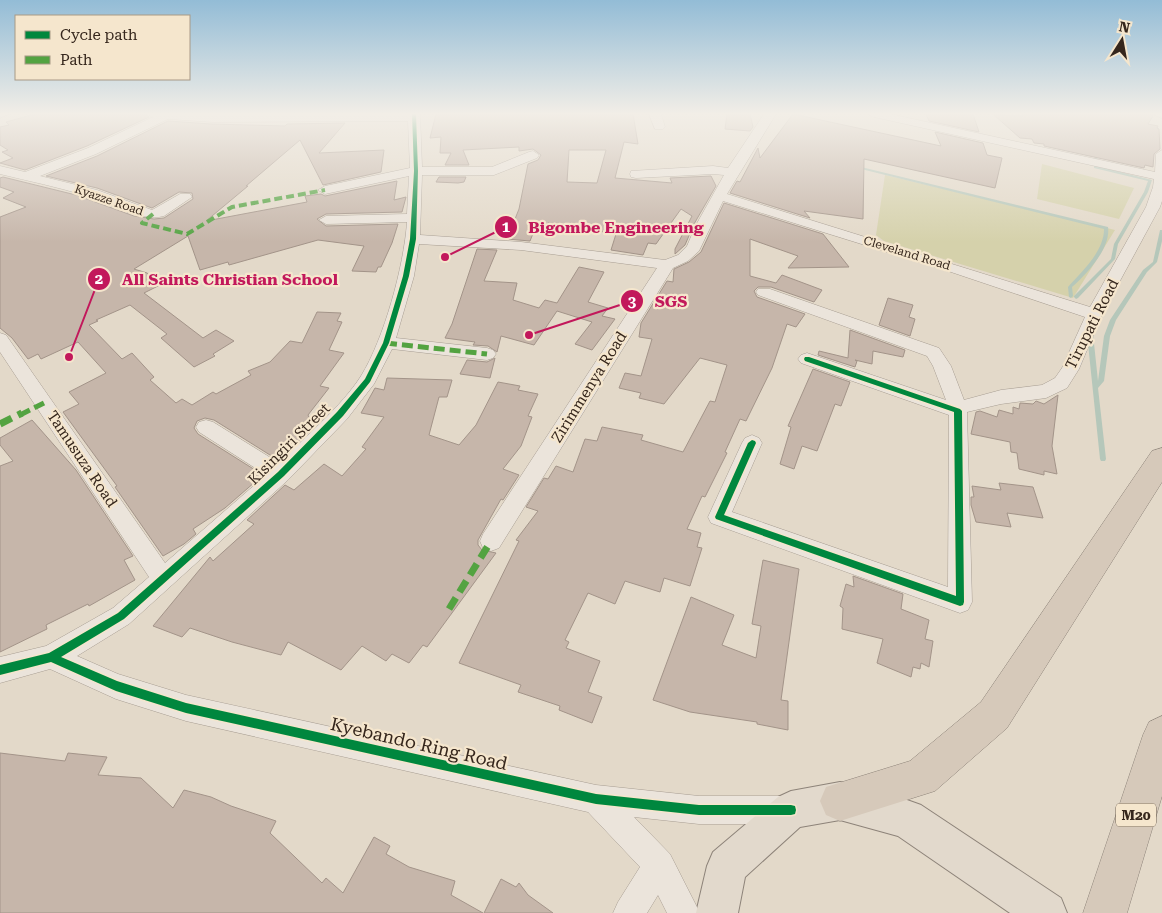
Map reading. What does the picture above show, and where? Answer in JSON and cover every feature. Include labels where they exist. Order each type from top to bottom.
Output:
[{"type":"highway","points":[[840,801],[921,777],[994,715],[1162,460]]},
{"type":"highway","name":"M20","points":[[1108,904],[1162,735]]},
{"type":"main road","points":[[717,913],[727,866],[791,810],[840,801],[907,819],[1046,913]]},
{"type":"street","points":[[28,176],[78,157]]},
{"type":"street","name":"Kisingiri Street","points":[[0,670],[51,657],[121,616],[281,474],[340,414],[368,380],[386,343],[406,276],[413,239],[412,218],[415,157]]},
{"type":"street","points":[[325,190],[416,171],[494,171],[529,157]]},
{"type":"street","points":[[413,239],[521,246],[667,265],[692,252],[703,225],[742,157]]},
{"type":"street","points":[[1109,157],[1161,165]]},
{"type":"street","name":"Tirupati Road","points":[[958,410],[1001,397],[1046,391],[1061,383],[1070,369],[1094,314],[1153,207],[1161,165]]},
{"type":"street","name":"Kyazze Road","points":[[0,170],[92,193],[151,214],[160,213],[185,197]]},
{"type":"street","points":[[636,174],[714,170],[732,172]]},
{"type":"street","name":"Cleveland Road","points":[[719,196],[947,266],[1094,314]]},
{"type":"street","points":[[326,220],[412,218]]},
{"type":"street","name":"Zirimmenya Road","points":[[491,541],[667,265]]},
{"type":"street","points":[[752,443],[719,517],[960,602],[958,410],[942,366],[933,352],[764,292]]},
{"type":"street","name":"Tamusuza Road","points":[[0,339],[163,579]]},
{"type":"street","points":[[386,343],[487,354]]},
{"type":"street","points":[[807,359],[958,410]]},
{"type":"street","points":[[206,426],[281,474]]},
{"type":"street","name":"Kyebando Ring Road","points":[[51,657],[116,686],[186,708],[596,799],[699,810],[791,810]]},
{"type":"street","points":[[596,799],[659,865],[684,913]]},
{"type":"street","points":[[629,913],[659,865]]},
{"type":"shaded area","points":[[1042,164],[1134,188],[1119,219],[1037,199]]},
{"type":"shaded area","points":[[885,175],[1115,230],[1073,298],[884,241],[876,235]]},
{"type":"building","points":[[10,157],[60,157],[25,170],[0,163],[13,158]]},
{"type":"building","points":[[95,157],[281,157],[206,221],[307,202],[305,196],[321,194],[325,196],[397,181],[394,200],[406,197],[402,212],[326,214],[317,219],[326,226],[398,224],[381,267],[378,267],[376,272],[352,271],[364,246],[318,240],[229,265],[228,262],[200,270],[188,236],[134,269],[147,273],[162,284],[144,293],[203,338],[216,330],[234,341],[213,354],[215,356],[194,367],[161,338],[167,334],[130,305],[89,325],[122,359],[132,353],[154,377],[150,380],[176,403],[182,399],[192,405],[213,392],[216,394],[251,375],[248,371],[270,362],[290,341],[302,343],[317,312],[341,313],[337,321],[342,322],[329,350],[344,353],[320,386],[329,388],[308,415],[313,428],[278,460],[214,420],[205,418],[197,421],[194,428],[198,434],[263,475],[225,508],[193,529],[196,534],[184,544],[163,556],[115,487],[117,486],[63,412],[79,404],[69,392],[106,373],[78,342],[41,359],[38,354],[28,359],[12,338],[0,328],[0,217],[26,207],[3,198],[14,192],[0,187],[0,178],[3,177],[76,195],[134,216],[154,219],[164,218],[193,199],[192,193],[179,192],[152,208],[97,188],[46,176]]},
{"type":"building","points":[[308,157],[383,157],[381,172],[323,185]]},
{"type":"building","points":[[449,157],[466,157],[469,165],[445,165]]},
{"type":"building","points":[[540,157],[569,157],[567,182],[597,183],[604,157],[620,157],[615,178],[672,183],[670,178],[711,176],[716,186],[694,224],[685,245],[675,254],[675,249],[692,216],[681,209],[656,244],[648,243],[643,255],[611,250],[616,234],[548,223],[546,229],[534,231],[530,241],[507,239],[519,209],[528,164],[538,160]]},
{"type":"building","points":[[753,157],[1002,158],[995,188],[864,159],[863,219],[804,211],[810,218],[730,193],[737,181],[740,182]]},
{"type":"building","points":[[1092,157],[1154,157],[1153,167],[1145,165],[1144,168]]},
{"type":"building","points":[[439,177],[466,177],[464,182],[458,183],[436,182]]},
{"type":"building","points":[[724,203],[823,234],[849,267],[788,268],[798,256],[750,239],[750,276],[776,283],[782,275],[822,290],[814,302],[771,287],[758,287],[754,291],[757,297],[805,314],[796,327],[787,324],[772,368],[746,421],[740,419],[725,452],[727,453],[705,497],[702,496],[687,529],[701,533],[697,547],[702,548],[690,586],[664,578],[660,592],[625,581],[615,604],[588,593],[565,640],[569,642],[566,648],[600,661],[588,692],[602,697],[592,723],[559,710],[560,706],[518,692],[521,685],[459,663],[519,541],[516,540],[538,511],[526,507],[544,478],[548,479],[556,466],[573,472],[585,439],[597,441],[602,427],[643,435],[641,440],[683,452],[710,401],[715,402],[727,365],[700,358],[664,404],[639,398],[641,393],[619,388],[625,373],[641,376],[652,339],[639,337],[641,323],[667,281],[673,282],[674,269],[689,262],[701,252]]},
{"type":"building","points":[[477,249],[497,250],[484,281],[517,283],[513,300],[539,308],[545,300],[557,303],[579,267],[604,272],[588,302],[608,308],[602,316],[615,319],[592,350],[575,344],[592,322],[557,311],[534,345],[501,336],[497,352],[488,346],[473,345],[475,342],[445,338],[452,324]]},
{"type":"building","points":[[888,298],[913,305],[909,317],[915,319],[910,336],[879,325]]},
{"type":"building","points":[[850,330],[905,350],[903,357],[873,351],[872,364],[855,360],[857,361],[855,367],[818,355],[819,351],[848,358]]},
{"type":"building","points":[[495,358],[490,378],[460,374],[467,360],[487,362]]},
{"type":"building","points":[[813,369],[850,382],[841,406],[835,404],[817,451],[802,446],[794,469],[780,464],[791,427],[788,426]]},
{"type":"building","points":[[387,378],[452,380],[447,397],[439,397],[429,435],[459,445],[476,425],[498,382],[520,386],[518,390],[538,394],[528,416],[532,417],[521,446],[503,469],[519,475],[503,500],[501,499],[478,540],[478,545],[482,550],[496,553],[427,647],[423,645],[409,663],[392,654],[386,661],[362,646],[341,670],[288,642],[281,655],[190,628],[182,637],[153,626],[210,557],[213,561],[254,524],[247,520],[285,485],[294,490],[324,464],[342,476],[366,449],[362,447],[384,417],[361,413],[375,388],[384,390]]},
{"type":"building","points":[[1058,395],[1052,446],[1057,474],[1044,471],[1044,475],[1019,469],[1017,453],[1011,452],[1010,442],[971,434],[976,412],[980,411],[997,417],[999,410],[1013,414],[1013,407],[1019,409],[1020,403],[1033,404],[1036,401],[1044,404]]},
{"type":"building","points":[[32,420],[76,470],[133,556],[124,560],[135,580],[89,606],[88,604],[46,625],[47,629],[0,652],[0,466],[13,461],[0,445],[0,438]]},
{"type":"building","points":[[999,483],[1033,487],[1043,518],[1007,513],[1011,527],[976,522],[971,505],[971,497],[974,497],[972,486],[1001,490]]},
{"type":"building","points":[[763,560],[799,569],[781,700],[788,701],[788,730],[757,724],[757,722],[690,712],[653,700],[691,597],[734,615],[722,645],[756,658],[761,626],[752,624]]},
{"type":"building","points":[[853,576],[903,594],[901,609],[929,620],[925,639],[933,641],[929,667],[921,663],[920,669],[913,667],[911,677],[877,663],[883,639],[842,629],[843,608],[840,606],[846,584],[854,587]]},
{"type":"building","points":[[0,753],[65,761],[68,753],[107,757],[98,775],[141,778],[173,808],[184,790],[211,797],[231,806],[276,821],[270,833],[322,883],[326,878],[343,893],[374,837],[390,846],[386,854],[409,867],[455,881],[451,895],[483,913],[0,913]]},
{"type":"building","points":[[501,879],[516,887],[519,883],[528,895],[553,913],[484,913]]},
{"type":"waterway","points":[[1076,297],[1113,259],[1116,244],[1146,192],[1150,180],[1095,167],[1096,157]]},
{"type":"waterway","points":[[858,167],[1106,228],[1104,243],[1100,251],[1088,268],[1070,287],[1071,296]]},
{"type":"waterway","points":[[1096,387],[1101,381],[1107,336],[1113,320],[1145,271],[1155,262],[1162,231]]},
{"type":"waterway","points":[[1090,334],[1096,387]]},
{"type":"waterway","points":[[1096,387],[1103,459]]},
{"type":"marked path","points":[[153,214],[142,223],[187,234],[232,207],[325,190]]},
{"type":"marked path","points":[[386,343],[487,354]]},
{"type":"marked path","points":[[0,424],[44,403]]},
{"type":"marked path","points":[[449,609],[491,541]]},
{"type":"cycle path","points":[[0,670],[51,657],[121,616],[281,474],[340,414],[368,380],[386,343],[406,276],[413,239],[415,157]]},
{"type":"cycle path","points":[[752,443],[719,517],[960,602],[958,411],[807,359]]},
{"type":"cycle path","points":[[51,657],[116,686],[186,708],[596,799],[699,810],[791,810]]},
{"type":"place","name":"Bigombe Engineering","points":[[445,257]]},
{"type":"place","name":"SGS","points":[[529,335]]},
{"type":"place","name":"All Saints Christian School","points":[[69,357]]}]
